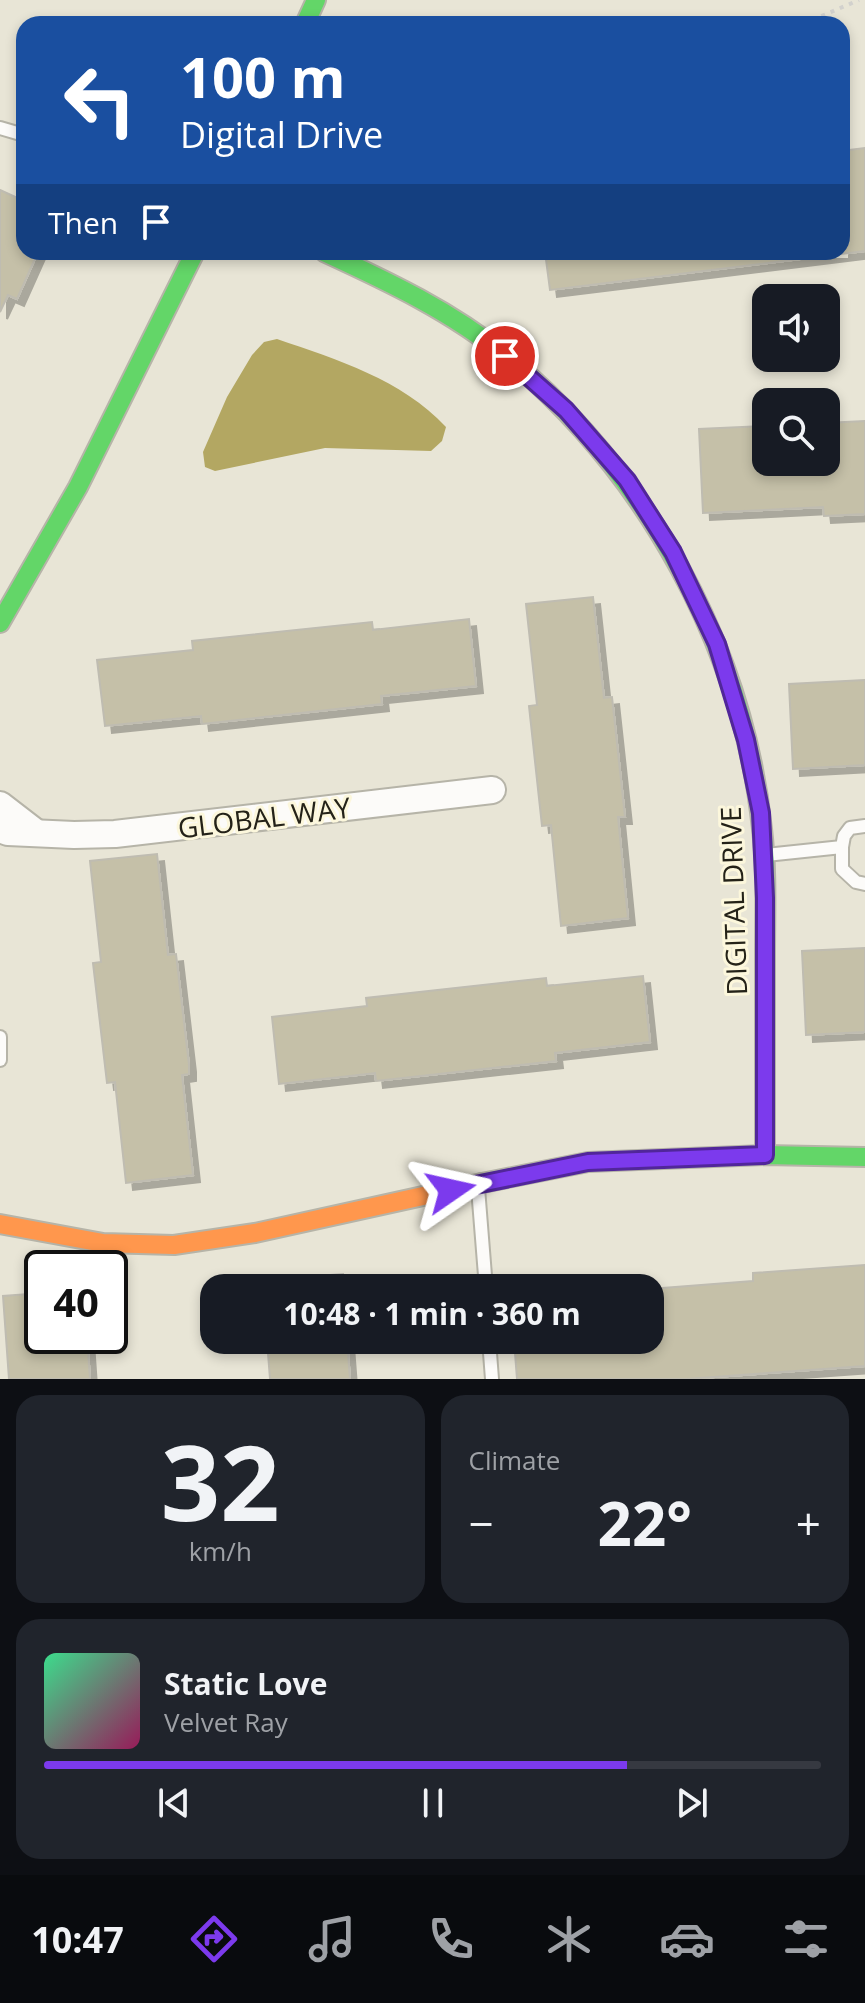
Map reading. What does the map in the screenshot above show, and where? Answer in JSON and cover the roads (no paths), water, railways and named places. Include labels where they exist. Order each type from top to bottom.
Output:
[{"type":"street","points":[[0,623],[33,571],[71,500],[191,260]]},
{"type":"street","name":"DIGITAL DRIVE","points":[[340,260],[425,303],[505,356],[566,410],[627,480],[673,552],[717,644],[746,740],[761,813],[765,1155]]},
{"type":"street","name":"GLOBAL WAY","points":[[0,829],[74,835],[115,834],[492,790]]},
{"type":"street","points":[[0,805],[35,832]]},
{"type":"street","points":[[0,1224],[103,1243],[174,1245],[255,1233],[588,1162],[765,1155],[865,1157]]},
{"type":"lane","points":[[865,826],[850,828],[844,836],[842,847],[842,869],[856,882],[865,884]]},
{"type":"lane","points":[[763,855],[842,847]]},
{"type":"lane","points":[[0,1037],[0,1060]]},
{"type":"lane","points":[[478,1185],[485,1274]]},
{"type":"lane","points":[[490,1354],[492,1379]]}]
